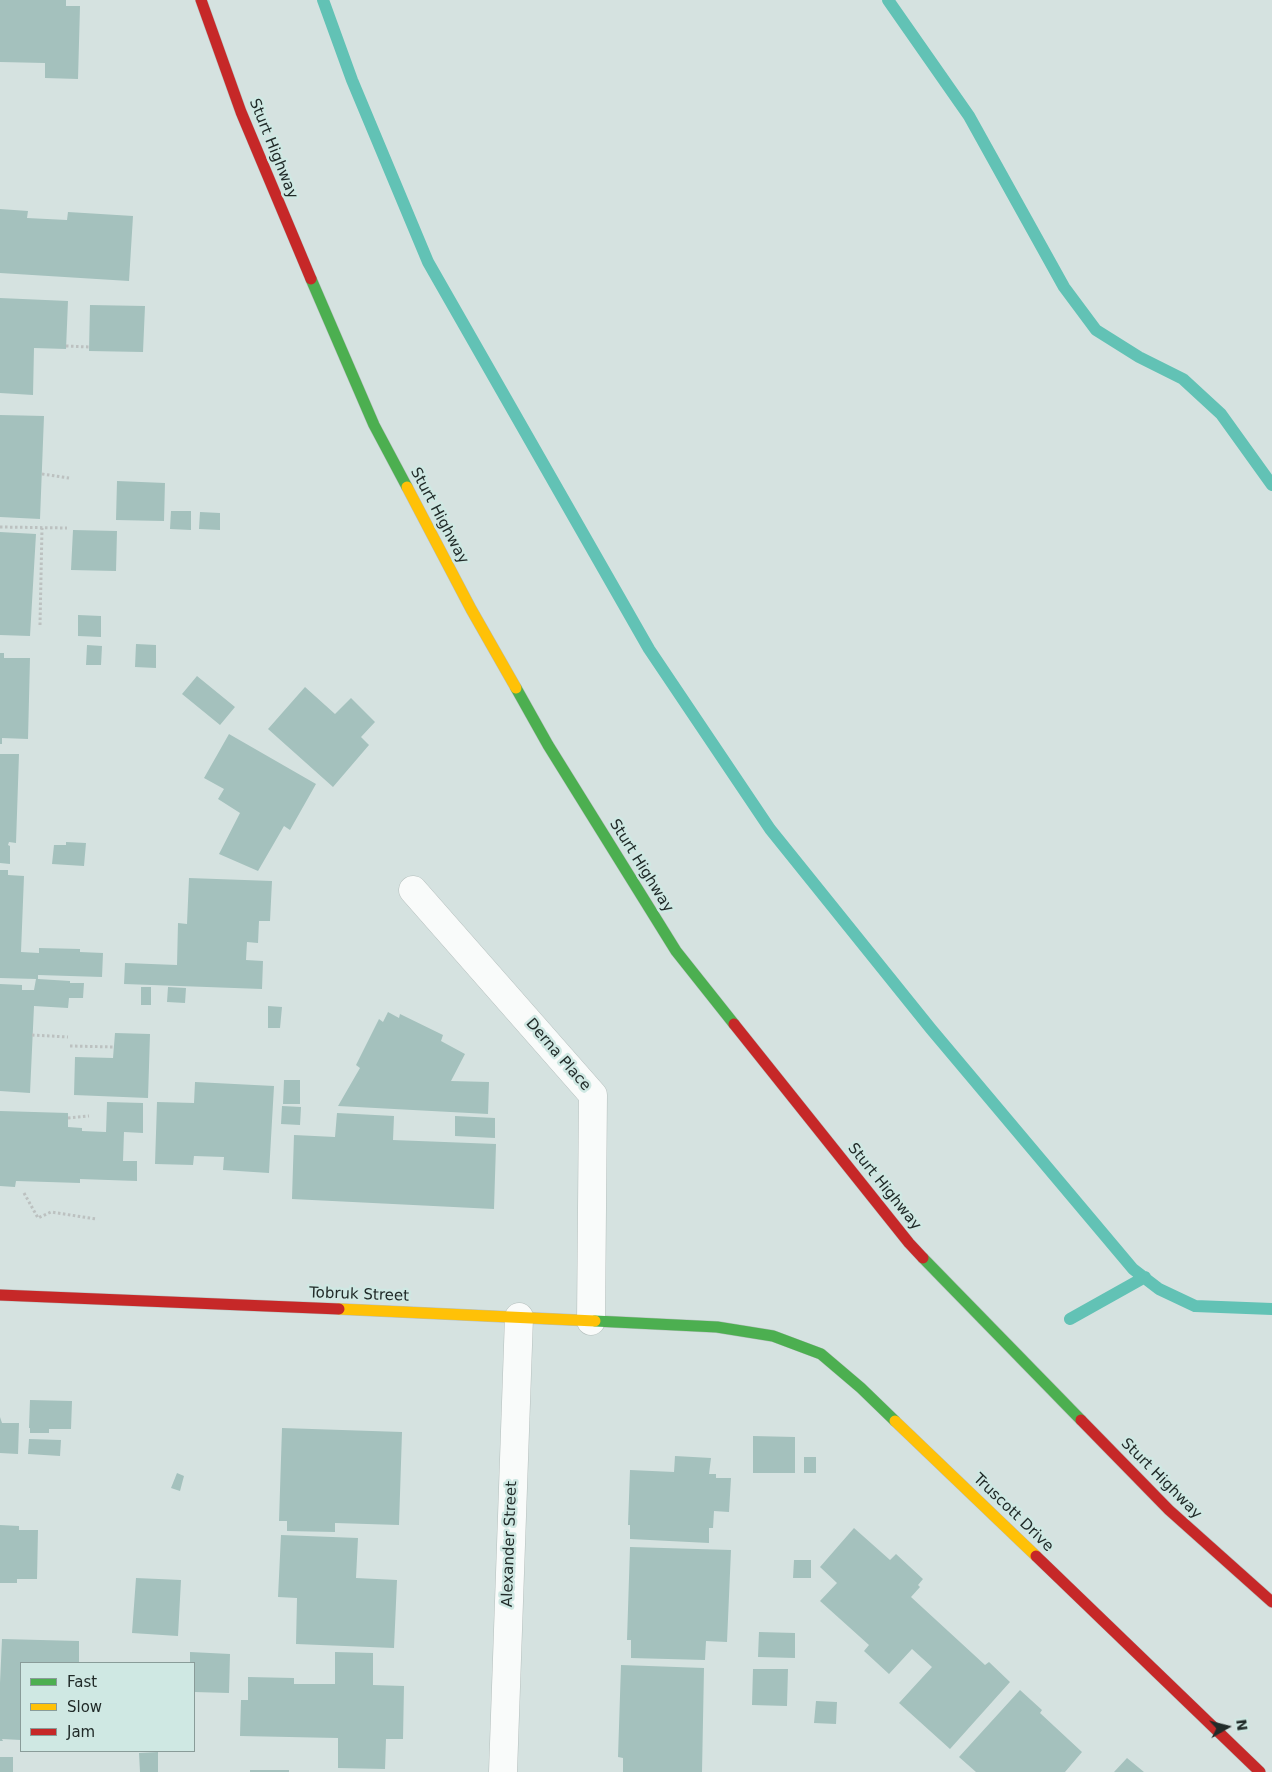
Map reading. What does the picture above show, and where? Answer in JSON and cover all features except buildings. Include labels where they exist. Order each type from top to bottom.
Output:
[{"type":"main road","name":"Sturt Highway","points":[[201,0],[242,112],[320,301],[374,425],[471,609],[548,745],[676,951],[909,1243],[1169,1510],[1272,1602]]},
{"type":"main road","name":"Tobruk Street","points":[[0,1295],[717,1327]]},
{"type":"main road","name":"Truscott Drive","points":[[717,1327],[773,1336],[821,1354],[861,1388],[1260,1772]]},
{"type":"street","name":"Derna Place","points":[[413,890],[593,1094],[591,1321]]},
{"type":"street","name":"Alexander Street","points":[[503,1772],[518,1317]]},
{"type":"path","points":[[66,346],[89,347]]},
{"type":"path","points":[[42,474],[69,478]]},
{"type":"path","points":[[0,527],[67,528]]},
{"type":"path","points":[[40,625],[42,528]]},
{"type":"path","points":[[32,1035],[68,1037]]},
{"type":"path","points":[[70,1046],[114,1047]]},
{"type":"path","points":[[68,1118],[89,1116]]},
{"type":"path","points":[[24,1194],[38,1218],[52,1212],[96,1218]]},
{"type":"waterway","points":[[323,0],[352,80],[428,262],[649,649],[770,829],[931,1029],[1133,1269],[1159,1289],[1195,1306],[1272,1309]]},
{"type":"waterway","points":[[888,0],[969,116],[1064,287],[1096,330],[1139,357],[1183,379],[1221,414],[1272,485]]},
{"type":"waterway","points":[[1070,1319],[1145,1277]]},
{"type":"traffic: fast","points":[[311,279],[374,425],[407,487]]},
{"type":"traffic: fast","points":[[516,688],[548,745],[676,951],[734,1024]]},
{"type":"traffic: fast","points":[[923,1258],[1081,1420]]},
{"type":"traffic: fast","points":[[595,1321],[717,1327],[773,1336],[821,1354],[861,1388],[895,1421]]},
{"type":"traffic: slow","points":[[407,487],[471,609],[516,688]]},
{"type":"traffic: slow","points":[[339,1309],[595,1321]]},
{"type":"traffic: slow","points":[[895,1421],[1036,1556]]},
{"type":"traffic: jam","points":[[201,0],[241,112],[311,279]]},
{"type":"traffic: jam","points":[[734,1024],[923,1258]]},
{"type":"traffic: jam","points":[[0,1295],[339,1309]]},
{"type":"traffic: jam","points":[[1081,1420],[1169,1510],[1272,1602]]},
{"type":"traffic: jam","points":[[1036,1556],[1260,1772]]}]
